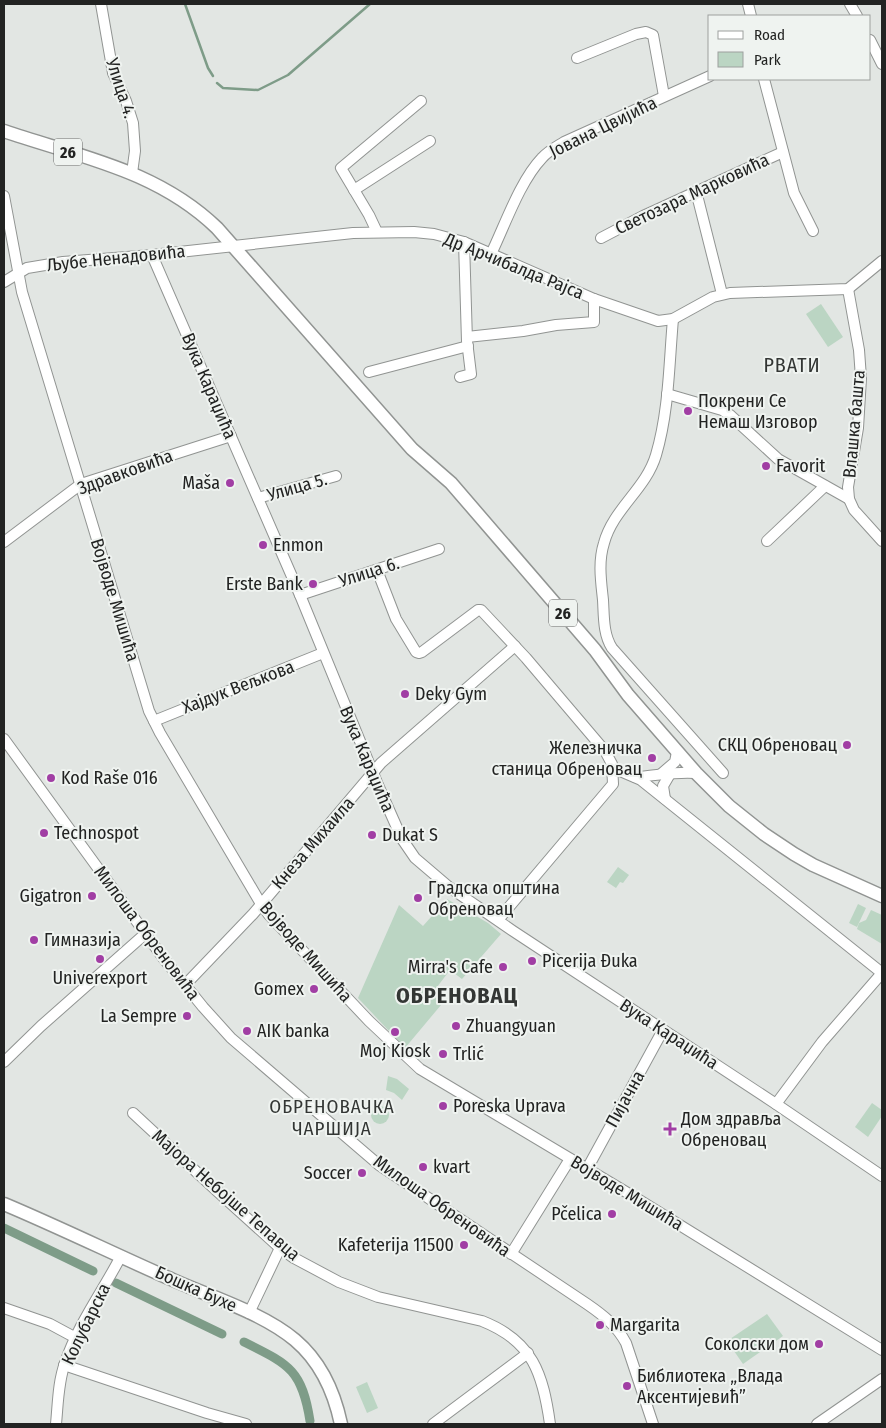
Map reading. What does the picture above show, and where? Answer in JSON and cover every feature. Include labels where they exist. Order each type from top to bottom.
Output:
[{"type":"main road","name":"26","points":[[4,131],[132,172],[190,204],[217,228],[412,449],[451,483],[595,650],[628,695],[696,773],[729,806],[764,834],[794,854],[831,874],[882,896]]},
{"type":"main road","name":"Бошка Бухе","points":[[4,1204],[249,1313],[285,1332],[316,1362],[331,1389],[341,1424]]},
{"type":"street","name":"Улица 4.","points":[[101,4],[113,73],[133,122],[135,151],[132,172]]},
{"type":"street","points":[[850,4],[856,15]]},
{"type":"street","points":[[578,58],[636,34],[646,32],[653,35],[664,96]]},
{"type":"street","points":[[871,42],[882,64]]},
{"type":"street","name":"Јована Цвијића","points":[[491,254],[528,177],[543,157],[564,142],[708,77]]},
{"type":"street","points":[[764,80],[794,193],[813,231]]},
{"type":"street","points":[[377,232],[341,168],[421,101]]},
{"type":"street","points":[[354,190],[430,142]]},
{"type":"street","name":"Светозара Марковића","points":[[601,238],[696,191],[783,152]]},
{"type":"street","points":[[696,191],[722,294]]},
{"type":"street","name":"Војводе Мишића","points":[[4,196],[22,292],[138,675],[154,721],[269,915],[369,1021],[420,1069],[570,1158],[882,1350]]},
{"type":"street","name":"Др Арчибалда Рајса","points":[[232,245],[353,233],[423,232],[464,242],[594,299],[650,320],[664,321],[672,319]]},
{"type":"street","points":[[460,377],[471,374],[464,242]]},
{"type":"street","name":"Љубе Ненадовића","points":[[4,282],[33,267],[63,262],[152,255],[232,245]]},
{"type":"street","name":"Вука Караџића","points":[[152,255],[300,595],[397,829],[415,858],[449,887],[513,932],[776,1104],[882,1176]]},
{"type":"street","points":[[723,773],[612,648],[606,633],[600,571],[604,542],[616,518],[650,471],[658,446],[667,394],[672,319],[722,294],[848,290],[882,261]]},
{"type":"street","name":"Влашка башта","points":[[848,290],[859,350],[861,378],[858,428],[848,487],[849,499]]},
{"type":"street","points":[[369,372],[468,341],[556,325],[594,322],[594,299]]},
{"type":"street","points":[[667,394],[712,407],[730,415],[778,459],[849,499],[854,510],[882,542]]},
{"type":"street","name":"Здравковића","points":[[4,542],[81,484],[231,436]]},
{"type":"street","name":"Улица 5.","points":[[258,498],[336,476]]},
{"type":"street","points":[[767,541],[825,486]]},
{"type":"street","name":"Улица 6.","points":[[300,595],[439,550]]},
{"type":"street","points":[[377,570],[396,619],[416,652],[422,652],[478,610],[481,610],[515,646],[605,751],[611,760],[613,768],[613,784]]},
{"type":"street","name":"Кнеза Михаила","points":[[185,986],[261,904],[392,753],[515,646]]},
{"type":"street","name":"Хајдук Вељкова","points":[[154,721],[323,653]]},
{"type":"street","name":"Милоша Обреновића","points":[[4,739],[145,934],[203,1008],[231,1038],[379,1165],[597,1310],[616,1328],[626,1343],[652,1424]]},
{"type":"street","points":[[665,799],[663,786],[665,774],[675,762],[677,752]]},
{"type":"street","points":[[613,768],[635,777],[665,799],[882,973],[822,1042],[776,1104]]},
{"type":"street","points":[[498,920],[613,784],[635,777],[684,772],[696,773]]},
{"type":"street","points":[[4,1062],[41,1026],[145,934]]},
{"type":"street","name":"Пијачна","points":[[587,1169],[663,1030]]},
{"type":"street","name":"Мајора Небојше Тепавца","points":[[132,1113],[280,1248],[322,1274],[357,1290],[396,1302],[482,1321],[496,1326],[511,1336],[528,1353],[537,1370],[544,1391],[550,1424]]},
{"type":"street","points":[[511,1254],[570,1158]]},
{"type":"street","points":[[249,1313],[280,1248]]},
{"type":"street","name":"Колубарска","points":[[56,1424],[64,1365],[96,1298],[121,1256]]},
{"type":"street","points":[[4,1308],[50,1324],[76,1338]]},
{"type":"street","points":[[433,1424],[528,1353]]},
{"type":"street","points":[[64,1365],[207,1413],[246,1424]]},
{"type":"street","points":[[817,1424],[882,1379]]},
{"type":"street","points":[[204,1424],[207,1413]]},
{"type":"green space","points":[[821,304],[843,337],[828,347],[806,314]]},
{"type":"green space","points":[[618,867],[629,875],[616,888],[607,882]]},
{"type":"green space","points":[[447,899],[488,923],[501,934],[462,979],[450,970],[434,991],[446,999],[405,1048],[358,998],[399,905],[423,926]]},
{"type":"green space","points":[[858,904],[866,908],[857,927],[849,923]]},
{"type":"green space","points":[[871,910],[882,915],[882,944],[857,929],[859,923],[866,920]]},
{"type":"green space","points":[[388,1076],[397,1079],[409,1089],[402,1100],[394,1093],[386,1090]]},
{"type":"green space","points":[[872,1103],[882,1110],[882,1116],[868,1137],[855,1127]]},
{"type":"green space","points":[[376,1106],[384,1106],[389,1111],[387,1122],[376,1124],[371,1119],[371,1111]]},
{"type":"green space","points":[[767,1314],[783,1336],[743,1364],[727,1341]]},
{"type":"green space","points":[[367,1382],[378,1408],[367,1413],[356,1387]]},
{"type":"waterway","points":[[185,4],[208,68],[213,76]]},
{"type":"waterway","points":[[217,83],[223,88],[258,90],[288,75],[370,4]]},
{"type":"waterway","points":[[4,1228],[93,1271]]},
{"type":"waterway","points":[[116,1283],[222,1334]]},
{"type":"waterway","points":[[244,1342],[272,1356],[290,1370],[302,1390],[310,1421]]},
{"type":"place","name":"Покрени Се Немаш Изговор","points":[[688,411]]},
{"type":"place","name":"Favorit","points":[[766,466]]},
{"type":"place","name":"Maša","points":[[230,483]]},
{"type":"place","name":"Enmon","points":[[263,545]]},
{"type":"place","name":"Erste Bank","points":[[313,584]]},
{"type":"place","name":"Deky Gym","points":[[405,694]]},
{"type":"place","name":"СКЦ Обреновац","points":[[847,745]]},
{"type":"place","name":"Железничка станица Обреновац","points":[[652,758]]},
{"type":"place","name":"Kod Raše 016","points":[[51,778]]},
{"type":"place","name":"Technospot","points":[[44,833]]},
{"type":"place","name":"Dukat S","points":[[372,835]]},
{"type":"place","name":"Gigatron","points":[[92,896]]},
{"type":"place","name":"Градска општина Обреновац","points":[[418,898]]},
{"type":"place","name":"Гимназија","points":[[34,940]]},
{"type":"place","name":"Univerexport","points":[[100,959]]},
{"type":"place","name":"Picerija Đuka","points":[[532,961]]},
{"type":"place","name":"Mirra's Cafe","points":[[503,967]]},
{"type":"place","name":"Gomex","points":[[314,989]]},
{"type":"place","name":"La Sempre","points":[[187,1016]]},
{"type":"place","name":"Zhuangyuan","points":[[456,1026]]},
{"type":"place","name":"AIK banka","points":[[247,1031]]},
{"type":"place","name":"Moj Kiosk","points":[[395,1032]]},
{"type":"place","name":"Trlić","points":[[443,1054]]},
{"type":"place","name":"Poreska Uprava","points":[[443,1106]]},
{"type":"place","name":"Дом здравља Обреновац","points":[[670,1129]]},
{"type":"place","name":"kvart","points":[[423,1167]]},
{"type":"place","name":"Soccer","points":[[362,1173]]},
{"type":"place","name":"Pčelica","points":[[612,1214]]},
{"type":"place","name":"Kafeterija 11500","points":[[464,1245]]},
{"type":"place","name":"Margarita","points":[[600,1325]]},
{"type":"place","name":"Соколски дом","points":[[819,1344]]},
{"type":"place","name":"Библиотека „Влада Аксентијевић”","points":[[627,1386]]},
{"type":"district","name":"РВАТИ","points":[[792,365]]},
{"type":"district","name":"ОБРЕНОВАЦ","points":[[457,995]]},
{"type":"district","name":"ОБРЕНОВАЧКА ЧАРШИЈА","points":[[332,1117]]}]
